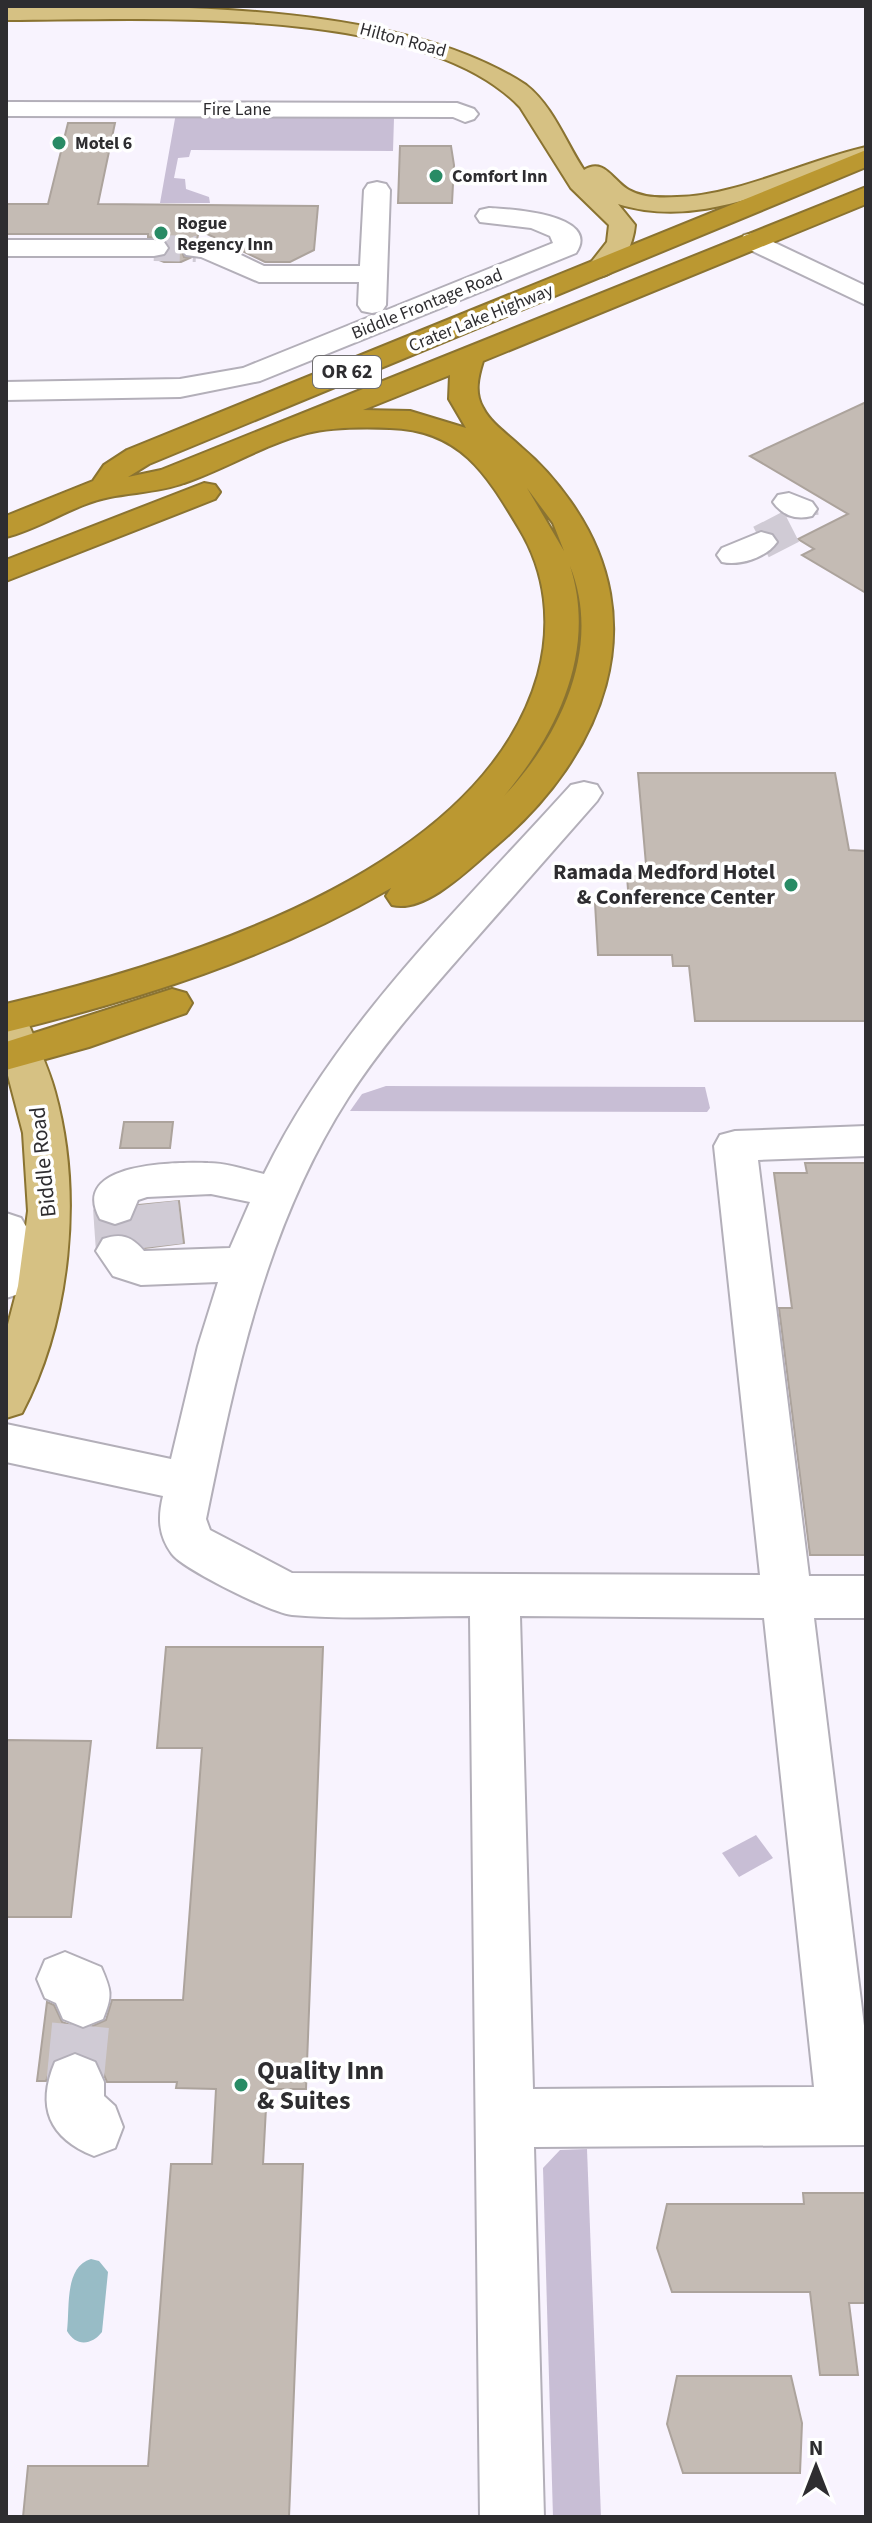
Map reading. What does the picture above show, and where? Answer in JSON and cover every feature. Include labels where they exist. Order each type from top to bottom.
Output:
[{"type":"highway","name":"Crater Lake Highway","points":[[104,488],[115,472],[138,457],[599,270],[866,157]]},
{"type":"highway","name":"Crater Lake Highway","points":[[6,527],[104,488],[136,486],[172,477],[866,195]]},
{"type":"highway","points":[[9,1036],[75,1037],[184,999],[310,946],[369,917],[406,896],[481,843],[513,813],[555,762],[570,736],[592,681],[597,651],[595,591],[580,546],[557,506],[522,464],[467,408],[462,389],[469,358]]},
{"type":"highway","points":[[9,1036],[116,991],[269,935],[352,894],[426,847],[488,793],[534,730],[548,700],[561,654],[563,619],[556,571],[546,545],[513,486],[467,440],[446,429],[399,419],[306,424]]},
{"type":"highway","points":[[6,571],[278,463],[340,446],[396,447],[451,459],[481,474],[521,504]]},
{"type":"main road","name":"Hilton Road","points":[[250,6],[383,23],[419,31],[502,64],[540,92],[569,130],[602,183],[637,201],[690,207],[722,201],[843,158],[866,157]]},
{"type":"main road","name":"Hilton Road","points":[[6,13],[212,14],[308,20],[408,38],[472,61],[498,75],[533,107],[579,181],[622,225],[620,243],[599,270]]},
{"type":"main road","name":"Biddle Road","points":[[6,1400],[24,1352],[41,1291],[50,1231],[50,1180],[45,1137],[35,1091],[9,1036]]},
{"type":"lane","name":"Fire Lane","points":[[6,109],[457,110],[465,114]]},
{"type":"lane","points":[[371,327],[377,190]]},
{"type":"lane","name":"Biddle Frontage Road","points":[[6,391],[180,388],[250,375],[566,247],[567,237],[561,229],[548,224],[489,216]]},
{"type":"lane","points":[[754,241],[866,297]]},
{"type":"lane","points":[[6,248],[154,248]]},
{"type":"lane","points":[[196,249],[206,249],[259,274],[374,274]]},
{"type":"lane","points":[[584,793],[382,1020],[353,1057],[277,1192],[175,1257],[227,1323],[182,1519],[187,1537],[193,1544],[280,1592],[866,1597]]},
{"type":"lane","points":[[504,2118],[856,2116],[787,1597],[735,1146],[866,1141]]},
{"type":"lane","points":[[153,1194],[211,1178],[277,1192]]},
{"type":"lane","points":[[6,1229],[12,1240],[6,1281]]},
{"type":"lane","points":[[6,1443],[190,1482]]},
{"type":"lane","points":[[495,1595],[512,2517]]},
{"type":"shaded area","points":[[176,113],[454,116],[394,118],[393,151],[191,150],[189,157],[178,158],[174,178],[185,179],[186,189],[209,197],[210,203],[160,203]]},
{"type":"shaded area","points":[[386,1086],[705,1087],[710,1108],[707,1112],[350,1111],[362,1094]]},
{"type":"shaded area","points":[[756,1835],[773,1858],[739,1877],[722,1853]]},
{"type":"shaded area","points":[[587,2149],[601,2517],[553,2517],[543,2168],[560,2150]]},
{"type":"water","points":[[91,2259],[99,2261],[108,2272],[102,2332],[94,2340],[79,2342],[67,2331],[70,2289],[76,2270]]},
{"type":"building","name":"Rogue Regency Inn","points":[[68,123],[115,123],[98,204],[318,206],[314,250],[290,262],[265,262],[199,230],[197,240],[186,240],[180,247],[184,257],[190,258],[181,262],[164,262],[157,259],[166,256],[170,246],[165,239],[148,237],[148,234],[6,234],[6,204],[48,204]]},
{"type":"building","name":"Comfort Inn","points":[[400,146],[451,146],[454,165],[452,203],[398,203]]},
{"type":"building","points":[[866,402],[866,593],[802,555],[814,549],[798,539],[848,514],[750,456]]},
{"type":"building","points":[[638,773],[835,773],[849,850],[866,851],[866,1021],[695,1021],[689,966],[673,966],[672,955],[598,955],[595,903],[629,903],[627,876],[647,876]]},
{"type":"building","points":[[124,1122],[173,1122],[170,1148],[120,1148]]},
{"type":"building","points":[[805,1163],[866,1163],[866,1555],[810,1555],[779,1308],[792,1308],[774,1173],[807,1173]]},
{"type":"building","points":[[179,1201],[184,1243],[145,1248],[131,1236],[111,1234],[110,1226],[131,1222],[139,1205]]},
{"type":"building","name":"Quality Inn & Suites","points":[[166,1647],[323,1647],[306,2089],[267,2089],[263,2164],[303,2164],[289,2517],[23,2517],[28,2466],[148,2466],[171,2164],[212,2164],[216,2089],[176,2088],[177,2082],[107,2082],[98,2061],[76,2051],[54,2059],[46,2081],[37,2081],[47,2002],[54,2005],[62,2022],[84,2030],[106,2020],[112,2000],[183,2000],[202,1748],[157,1748]]},
{"type":"building","points":[[6,1740],[91,1741],[71,1917],[6,1917]]},
{"type":"building","points":[[803,2193],[866,2193],[866,2303],[849,2303],[858,2375],[820,2375],[810,2292],[672,2292],[657,2248],[667,2204],[804,2204]]},
{"type":"building","points":[[677,2376],[791,2376],[802,2423],[800,2473],[683,2473],[667,2424]]},
{"type":"tunnel","points":[[154,248],[196,249]]},
{"type":"tunnel","points":[[761,542],[802,521],[801,509]]},
{"type":"tunnel","points":[[156,1203],[161,1246]]},
{"type":"tunnel","points":[[115,1208],[118,1251]]},
{"type":"tunnel","points":[[75,2082],[83,2000]]},
{"type":"place","name":"Motel 6","points":[[59,143]]},
{"type":"place","name":"Comfort Inn","points":[[436,176]]},
{"type":"place","name":"Rogue Regency Inn","points":[[161,233]]},
{"type":"place","name":"Ramada Medford Hotel & Conference Center","points":[[791,885]]},
{"type":"place","name":"Quality Inn & Suites","points":[[241,2085]]}]
